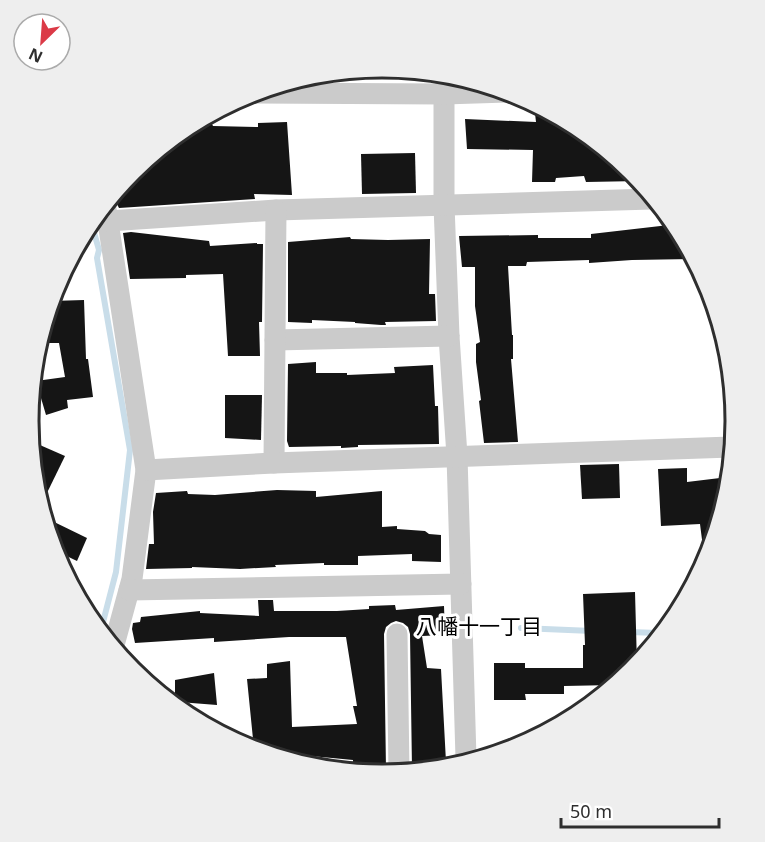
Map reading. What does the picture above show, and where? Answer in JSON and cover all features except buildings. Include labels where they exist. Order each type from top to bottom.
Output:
[{"type":"street","points":[[285,92],[446,87],[471,89]]},
{"type":"street","points":[[446,87],[444,205],[457,456],[466,754]]},
{"type":"street","points":[[108,215],[644,199]]},
{"type":"street","points":[[274,463],[276,210]]},
{"type":"street","points":[[107,216],[146,470],[132,579],[116,637]]},
{"type":"street","points":[[275,340],[449,336]]},
{"type":"street","points":[[146,470],[274,463],[725,447]]},
{"type":"street","points":[[129,590],[461,584]]},
{"type":"street","points":[[397,634],[399,764]]},
{"type":"waterway","points":[[94,234],[99,250],[97,258],[130,450],[116,572],[103,621]]},
{"type":"waterway","points":[[521,628],[592,631]]},
{"type":"waterway","points":[[630,632],[653,633]]},
{"type":"district","name":"八幡十一丁目","points":[[479,627]]}]
